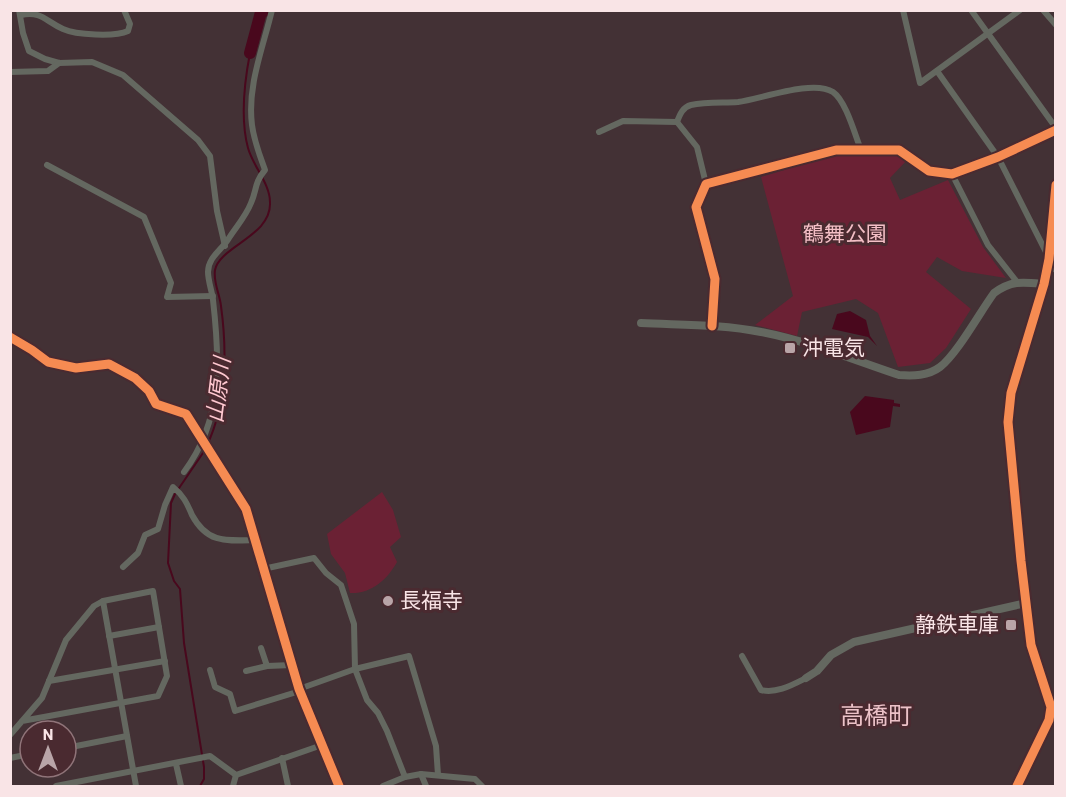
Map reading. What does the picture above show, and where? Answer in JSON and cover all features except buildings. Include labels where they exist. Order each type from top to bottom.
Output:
[{"type":"street","points":[[124,10],[129,24],[128,31],[113,35],[72,32],[34,13],[20,13],[29,51],[59,63],[92,62],[123,75],[198,140],[210,156],[217,211],[225,246]]},
{"type":"street","points":[[184,472],[194,459],[202,440],[214,406],[218,385],[213,296],[208,272],[211,260],[225,246],[251,203],[257,179],[265,170],[254,137],[251,101],[260,51],[272,10]]},
{"type":"street","points":[[903,10],[920,83],[1020,10]]},
{"type":"street","points":[[706,184],[836,150],[899,150],[929,171],[952,174],[1056,129],[971,10]]},
{"type":"street","points":[[1042,10],[1056,25]]},
{"type":"street","points":[[10,72],[48,72],[59,63]]},
{"type":"street","points":[[937,71],[998,156],[1048,262],[1056,270]]},
{"type":"street","points":[[677,122],[682,110],[690,105],[740,101],[804,88],[823,89],[833,92],[840,100],[861,150]]},
{"type":"street","points":[[599,132],[623,121],[677,122]]},
{"type":"street","points":[[677,122],[697,147],[706,184],[696,207],[716,279],[712,326]]},
{"type":"street","points":[[47,165],[144,217],[171,283],[167,297],[213,296]]},
{"type":"street","points":[[952,174],[988,245],[1017,282]]},
{"type":"street","points":[[1017,786],[1051,713],[1051,707],[1031,645],[1008,422],[1011,393],[1044,285],[1054,227],[1056,185]]},
{"type":"street","points":[[641,323],[712,326],[760,332],[803,343],[899,375],[916,376],[940,367],[950,357],[994,293],[1002,287],[1017,282],[1044,285]]},
{"type":"street","points":[[10,338],[48,362],[76,368],[109,364],[135,378],[149,391],[156,404],[186,414],[246,509],[300,690],[339,786]]},
{"type":"street","points":[[123,567],[138,553],[145,535],[158,529],[173,488],[183,495],[199,527],[208,535],[221,539],[254,540]]},
{"type":"street","points":[[263,569],[314,558],[326,573],[341,585],[354,624],[355,669],[367,700],[378,713],[387,730],[405,777]]},
{"type":"street","points":[[24,719],[42,698],[66,640],[94,606],[103,601],[153,591],[167,675],[158,696],[33,719]]},
{"type":"street","points":[[103,601],[136,786]]},
{"type":"street","points":[[742,656],[761,690],[768,692],[790,687],[806,678],[817,671],[831,655],[854,642],[1026,603]]},
{"type":"street","points":[[109,636],[159,627]]},
{"type":"street","points":[[261,648],[267,666]]},
{"type":"street","points":[[210,670],[214,687],[230,694],[235,711],[355,669],[409,656],[436,746],[438,775]]},
{"type":"street","points":[[50,681],[165,661]]},
{"type":"street","points":[[246,671],[267,666],[292,665]]},
{"type":"street","points":[[78,746],[127,736]]},
{"type":"street","points":[[236,775],[322,745]]},
{"type":"street","points":[[56,786],[210,756],[236,775]]},
{"type":"street","points":[[282,758],[288,786]]},
{"type":"street","points":[[176,764],[181,786]]},
{"type":"street","points":[[421,774],[426,786]]},
{"type":"street","points":[[383,786],[405,777],[421,774],[475,779],[482,786]]},
{"type":"street","points":[[233,786],[236,775]]},
{"type":"green space","name":"鶴舞公園","points":[[836,154],[898,155],[908,159],[890,178],[900,200],[948,180],[983,247],[1006,278],[962,271],[937,257],[926,272],[971,309],[946,348],[930,363],[898,367],[878,313],[856,299],[802,312],[797,336],[755,325],[793,296],[761,177]]},
{"type":"green space","points":[[382,492],[393,510],[401,537],[390,547],[397,562],[378,585],[358,593],[350,593],[345,573],[331,554],[327,534]]},
{"type":"shaded area","points":[[850,311],[866,320],[870,336],[877,346],[868,337],[832,329],[837,314]]},
{"type":"shaded area","points":[[865,396],[894,400],[894,403],[900,404],[900,407],[893,406],[890,427],[856,435],[850,412]]},
{"type":"waterway","name":"山原川","points":[[250,53],[261,12],[267,10]]},
{"type":"waterway","name":"山原川","points":[[207,445],[214,429],[224,377],[223,323],[215,270],[226,254],[263,224],[270,202],[267,188],[250,155],[244,125],[244,101],[250,53]]},
{"type":"waterway","name":"山原川","points":[[200,786],[204,779],[204,767],[184,643],[180,589],[174,581],[168,563],[171,503],[205,450]]},
{"type":"cycle path","points":[[712,326],[715,279],[696,207],[706,184],[836,150],[899,150],[929,171],[952,174],[998,157],[1056,130]]},
{"type":"cycle path","points":[[1017,786],[1049,720],[1051,707],[1031,645],[1008,422],[1011,393],[1044,284],[1049,259],[1056,185]]},
{"type":"cycle path","points":[[10,337],[48,362],[76,368],[109,364],[135,378],[149,391],[156,404],[186,414],[246,509],[299,689],[339,786]]},
{"type":"place","name":"沖電気","points":[[790,348]]},
{"type":"place","name":"長福寺","points":[[388,601]]},
{"type":"place","name":"静鉄車庫","points":[[1011,625]]},
{"type":"district","name":"高橋町","points":[[876,716]]}]
